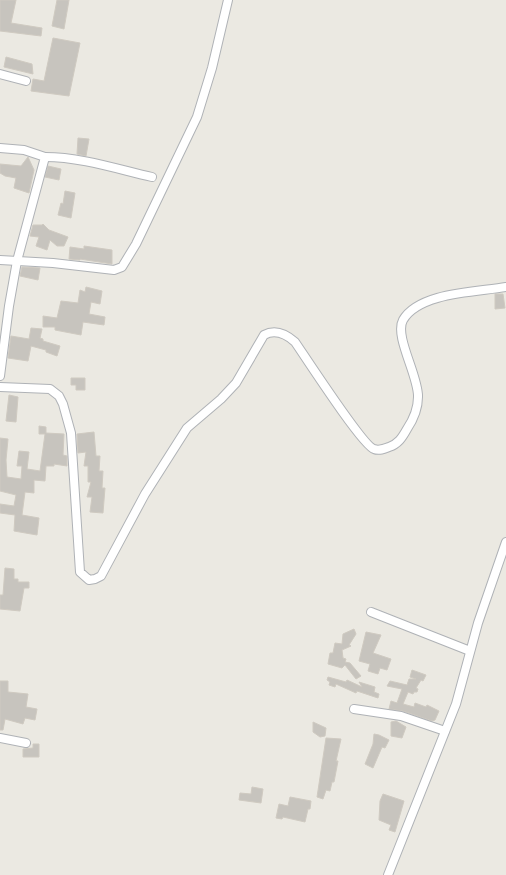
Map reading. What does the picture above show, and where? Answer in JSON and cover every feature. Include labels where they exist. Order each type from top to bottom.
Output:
[{"type":"street","points":[[0,260],[114,270],[120,269],[124,265],[197,117],[212,68],[228,0]]},
{"type":"street","points":[[0,74],[26,81]]},
{"type":"street","points":[[0,148],[24,150],[45,157],[83,161],[152,177]]},
{"type":"street","points":[[0,376],[17,261],[45,157]]},
{"type":"street","points":[[0,387],[47,388],[61,400],[71,433],[80,572],[89,580],[95,580],[105,570],[145,494],[182,434],[222,399],[236,383],[264,335],[270,332],[282,333],[295,342],[353,426],[373,449],[380,450],[391,447],[400,441],[411,424],[417,408],[418,396],[401,331],[403,320],[408,313],[413,308],[441,297],[506,287]]},
{"type":"street","points":[[388,875],[456,704],[478,623],[506,542]]},
{"type":"street","points":[[371,612],[470,651]]},
{"type":"street","points":[[354,709],[401,716],[445,731]]},
{"type":"street","points":[[0,738],[26,743]]},
{"type":"building","points":[[0,0],[16,0],[11,23],[42,28],[41,36],[0,31]]},
{"type":"building","points":[[57,0],[69,0],[64,29],[52,26]]},
{"type":"building","points":[[53,38],[80,43],[69,96],[31,91],[33,79],[44,81]]},
{"type":"building","points":[[6,57],[32,64],[33,74],[4,67]]},
{"type":"building","points":[[78,138],[89,139],[86,156],[77,154]]},
{"type":"building","points":[[28,157],[34,170],[29,193],[14,188],[16,178],[0,173],[0,164],[21,166]]},
{"type":"building","points":[[48,166],[61,169],[59,180],[45,177]]},
{"type":"building","points":[[65,191],[75,193],[71,218],[58,215],[61,203],[63,204]]},
{"type":"building","points":[[43,224],[49,230],[68,237],[64,246],[57,246],[50,240],[47,250],[36,246],[39,237],[30,236],[33,225]]},
{"type":"building","points":[[84,246],[112,250],[112,264],[69,259],[70,247],[84,249]]},
{"type":"building","points":[[22,267],[40,268],[38,280],[20,276]]},
{"type":"building","points":[[86,287],[102,291],[100,304],[91,302],[89,314],[105,317],[104,325],[83,322],[81,335],[55,330],[55,327],[43,327],[43,316],[57,318],[61,301],[78,303],[80,290],[85,292]]},
{"type":"building","points":[[495,294],[503,294],[505,308],[495,309]]},
{"type":"building","points":[[31,328],[42,329],[40,338],[43,341],[60,346],[57,356],[46,352],[46,350],[31,346],[28,361],[8,358],[11,336],[29,339]]},
{"type":"building","points":[[71,378],[85,378],[85,390],[76,390],[76,385],[71,385]]},
{"type":"building","points":[[9,395],[18,397],[16,422],[6,421]]},
{"type":"building","points":[[39,426],[46,427],[46,433],[64,434],[63,455],[67,456],[67,466],[54,464],[54,466],[46,466],[45,481],[34,480],[34,493],[25,492],[22,515],[39,518],[37,535],[14,531],[15,515],[0,513],[0,504],[14,506],[16,495],[0,491],[0,438],[8,439],[7,477],[21,479],[22,466],[17,466],[19,451],[29,452],[27,469],[40,471],[45,434],[39,434]]},
{"type":"building","points":[[94,432],[96,456],[100,456],[99,471],[103,471],[102,488],[105,488],[103,513],[90,512],[92,497],[87,497],[91,482],[88,482],[88,466],[84,466],[86,452],[78,453],[77,434]]},
{"type":"building","points":[[5,568],[14,569],[14,579],[18,579],[18,582],[29,582],[29,588],[24,588],[20,611],[0,609],[0,595],[3,595]]},
{"type":"building","points":[[354,629],[356,634],[349,645],[351,646],[342,650],[343,658],[346,659],[345,662],[350,663],[361,676],[356,679],[345,665],[342,668],[328,664],[330,653],[333,653],[335,643],[342,644],[343,634]]},
{"type":"building","points":[[366,632],[381,635],[373,653],[391,659],[387,670],[380,668],[378,674],[368,671],[370,664],[359,661]]},
{"type":"building","points":[[412,670],[426,675],[416,688],[418,689],[417,692],[413,694],[408,692],[403,704],[414,707],[415,703],[426,707],[427,705],[439,711],[435,720],[432,721],[403,711],[389,709],[391,701],[397,703],[402,689],[387,686],[390,681],[407,685],[409,679],[416,679],[410,677]]},
{"type":"building","points":[[328,677],[346,682],[347,680],[362,687],[359,682],[375,687],[374,692],[379,694],[378,698],[357,691],[356,693],[336,684],[335,687],[329,685]]},
{"type":"building","points":[[0,681],[8,681],[8,692],[28,694],[26,707],[37,709],[35,720],[25,718],[23,724],[5,719],[3,730],[0,730]]},
{"type":"building","points":[[396,721],[406,727],[402,738],[391,736],[391,722]]},
{"type":"building","points":[[313,722],[326,728],[325,736],[320,737],[313,732]]},
{"type":"building","points":[[374,734],[389,740],[385,748],[382,747],[373,768],[365,764],[373,744]]},
{"type":"building","points":[[326,738],[341,739],[334,782],[332,782],[330,791],[326,790],[323,799],[317,797]]},
{"type":"building","points":[[33,744],[39,744],[39,757],[23,757],[23,749],[33,748]]},
{"type":"building","points":[[252,787],[263,789],[261,803],[239,800],[240,793],[251,794]]},
{"type":"building","points":[[383,794],[404,801],[395,832],[389,830],[391,825],[379,820],[380,801]]},
{"type":"building","points":[[290,797],[311,801],[305,822],[283,817],[282,819],[276,818],[279,804],[288,806]]}]
